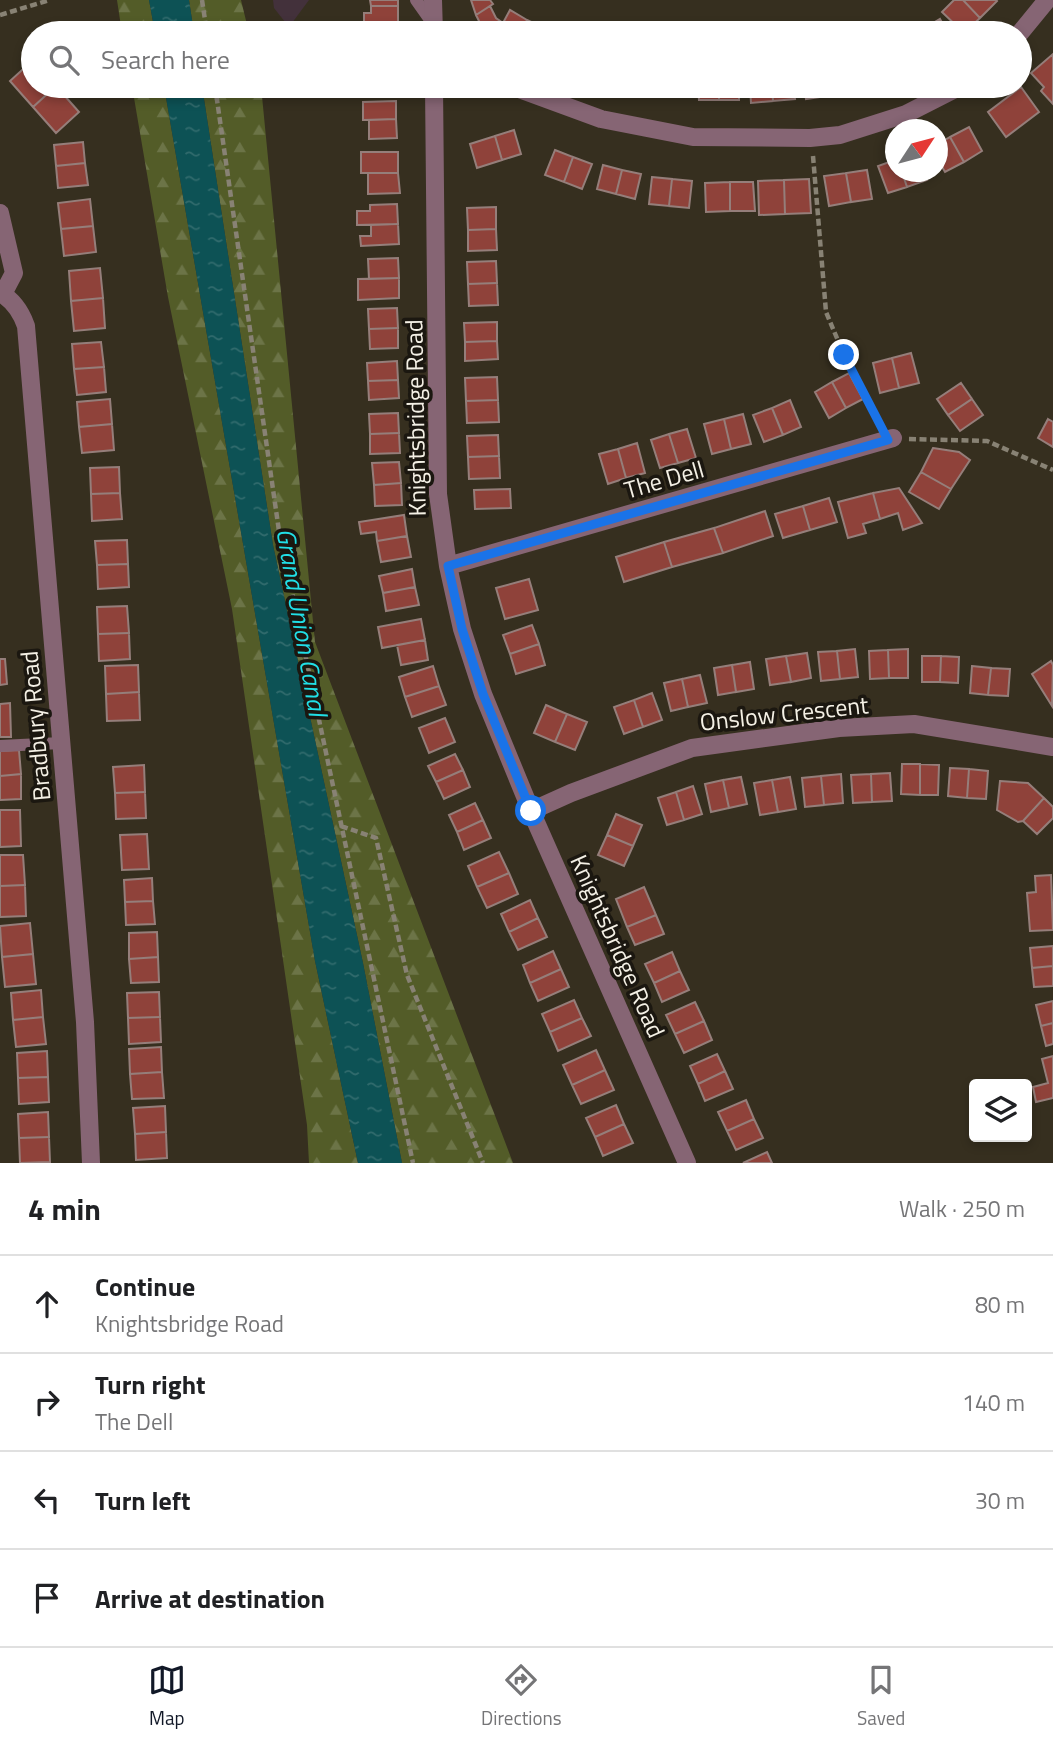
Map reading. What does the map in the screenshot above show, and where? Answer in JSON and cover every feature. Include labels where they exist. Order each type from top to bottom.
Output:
[{"type":"street","points":[[433,0],[433,21]]},
{"type":"street","points":[[1030,21],[1047,0]]},
{"type":"street","name":"Knightsbridge Road","points":[[435,98],[438,494],[448,566],[462,629],[483,694],[531,811],[687,1163]]},
{"type":"street","points":[[544,98],[601,119],[694,136],[810,138],[840,135],[906,114],[937,98]]},
{"type":"street","name":"Bradbury Road","points":[[0,213],[14,273],[1,294],[22,314],[26,326],[85,1022],[91,1163]]},
{"type":"street","name":"The Dell","points":[[448,566],[890,439]]},
{"type":"street","name":"Onslow Crescent","points":[[531,811],[571,793],[692,748],[839,728],[879,728],[914,724],[1053,747]]},
{"type":"lane","points":[[416,0],[428,21]]},
{"type":"lane","points":[[0,746],[61,743]]},
{"type":"path","points":[[0,15],[50,0]]},
{"type":"path","points":[[202,0],[205,21]]},
{"type":"path","points":[[217,98],[279,531],[413,1163]]},
{"type":"path","points":[[810,138],[815,168],[826,312],[844,355],[890,439],[987,441],[1053,470]]},
{"type":"path","points":[[341,826],[376,838],[407,975],[483,1163]]},
{"type":"shaded area","points":[[273,0],[309,0],[293,21],[284,21],[274,8]]},
{"type":"green space","points":[[117,0],[149,0],[153,21],[120,21]]},
{"type":"green space","points":[[189,0],[241,0],[246,21],[192,21]]},
{"type":"green space","points":[[134,98],[166,98],[315,961],[358,1163],[309,1163],[307,1125],[232,609],[168,297]]},
{"type":"green space","points":[[204,98],[262,98],[315,642],[513,1163],[402,1163],[363,963],[273,545]]},
{"type":"water","points":[[149,0],[189,0],[192,21],[153,21]]},
{"type":"water","points":[[166,98],[204,98],[273,545],[363,963],[402,1163],[358,1163],[315,961]]},
{"type":"building","points":[[370,0],[398,0],[398,6],[371,6]]},
{"type":"building","points":[[471,0],[490,0],[493,4],[476,15]]},
{"type":"building","points":[[954,0],[963,0],[980,18],[977,21],[951,21],[942,12]]},
{"type":"building","points":[[963,0],[996,0],[997,1],[980,18]]},
{"type":"building","points":[[371,6],[398,6],[398,21],[364,21],[364,13],[371,13]]},
{"type":"building","points":[[490,6],[500,21],[479,21],[476,15]]},
{"type":"building","points":[[510,10],[526,21],[504,21]]},
{"type":"building","points":[[1053,54],[1053,104],[1041,91],[1044,87],[1032,72]]},
{"type":"building","points":[[21,71],[21,93],[10,81]]},
{"type":"building","points":[[25,98],[43,98],[33,107]]},
{"type":"building","points":[[43,98],[67,98],[79,112],[56,133],[33,107]]},
{"type":"building","points":[[699,98],[719,98],[719,100]]},
{"type":"building","points":[[719,98],[739,98],[739,100]]},
{"type":"building","points":[[751,98],[773,98],[773,101],[751,103]]},
{"type":"building","points":[[773,98],[795,99],[773,101]]},
{"type":"building","points":[[1006,98],[1029,98],[1039,112],[1006,137],[988,112]]},
{"type":"building","points":[[396,101],[396,119],[363,120],[363,102]]},
{"type":"building","points":[[396,119],[397,138],[369,139],[369,120]]},
{"type":"building","points":[[969,127],[982,151],[964,162],[950,137]]},
{"type":"building","points":[[514,130],[521,154],[502,160],[495,136]]},
{"type":"building","points":[[495,136],[502,160],[477,168],[470,144]]},
{"type":"building","points":[[950,137],[964,162],[948,170]]},
{"type":"building","points":[[83,142],[85,163],[56,166],[54,145]]},
{"type":"building","points":[[555,150],[573,157],[564,182],[545,175]]},
{"type":"building","points":[[361,152],[398,152],[398,173],[361,173]]},
{"type":"building","points":[[573,157],[592,164],[582,189],[564,182]]},
{"type":"building","points":[[85,163],[88,185],[58,188],[56,166]]},
{"type":"building","points":[[885,164],[885,182],[905,182],[907,187],[888,193],[878,166]]},
{"type":"building","points":[[603,165],[622,170],[616,194],[597,189]]},
{"type":"building","points":[[622,170],[641,174],[635,199],[616,194]]},
{"type":"building","points":[[867,170],[872,199],[851,202],[846,173]]},
{"type":"building","points":[[368,173],[398,173],[400,193],[368,194]]},
{"type":"building","points":[[846,173],[851,202],[829,206],[824,176]]},
{"type":"building","points":[[652,177],[672,179],[669,206],[649,204]]},
{"type":"building","points":[[672,179],[692,181],[689,208],[669,206]]},
{"type":"building","points":[[809,179],[811,213],[785,214],[784,180]]},
{"type":"building","points":[[784,180],[785,214],[759,215],[758,181]]},
{"type":"building","points":[[730,182],[730,211],[706,212],[705,183]]},
{"type":"building","points":[[730,182],[753,182],[755,211],[730,211]]},
{"type":"building","points":[[905,182],[921,182],[907,187]]},
{"type":"building","points":[[90,199],[93,226],[61,229],[58,203]]},
{"type":"building","points":[[397,204],[398,224],[357,225],[357,211],[370,211],[370,205]]},
{"type":"building","points":[[496,207],[496,229],[468,230],[467,208]]},
{"type":"building","points":[[398,224],[399,244],[361,246],[360,236],[371,236],[371,225]]},
{"type":"building","points":[[93,226],[96,252],[64,256],[61,229]]},
{"type":"building","points":[[496,229],[497,250],[468,251],[468,230]]},
{"type":"building","points":[[398,258],[399,278],[369,279],[368,259]]},
{"type":"building","points":[[496,261],[497,283],[468,284],[467,262]]},
{"type":"building","points":[[100,268],[103,298],[71,301],[69,271]]},
{"type":"building","points":[[399,278],[399,298],[358,300],[358,279]]},
{"type":"building","points":[[497,283],[498,305],[469,306],[468,284]]},
{"type":"building","points":[[103,298],[105,328],[74,331],[71,301]]},
{"type":"building","points":[[397,308],[398,328],[369,329],[368,309]]},
{"type":"building","points":[[497,322],[497,341],[465,342],[464,323]]},
{"type":"building","points":[[398,328],[398,348],[370,349],[369,329]]},
{"type":"building","points":[[497,341],[498,359],[465,361],[465,342]]},
{"type":"building","points":[[101,342],[104,367],[74,369],[72,344]]},
{"type":"building","points":[[911,353],[919,383],[899,388],[892,358]]},
{"type":"building","points":[[892,358],[899,388],[880,393],[873,363]]},
{"type":"building","points":[[397,361],[398,380],[368,381],[367,363]]},
{"type":"building","points":[[104,367],[106,392],[77,395],[74,369]]},
{"type":"building","points":[[849,373],[863,399],[846,408],[832,382]]},
{"type":"building","points":[[497,377],[498,400],[466,401],[465,378]]},
{"type":"building","points":[[398,380],[399,398],[369,400],[368,381]]},
{"type":"building","points":[[832,382],[846,408],[829,418],[815,392]]},
{"type":"building","points":[[961,383],[972,399],[948,415],[937,399]]},
{"type":"building","points":[[110,399],[112,424],[79,427],[77,402]]},
{"type":"building","points":[[972,399],[983,415],[960,431],[948,415]]},
{"type":"building","points":[[498,400],[499,422],[467,423],[466,401]]},
{"type":"building","points":[[790,400],[801,427],[783,435],[772,408]]},
{"type":"building","points":[[772,408],[783,435],[764,442],[753,415]]},
{"type":"building","points":[[398,413],[399,433],[370,434],[369,414]]},
{"type":"building","points":[[743,414],[751,444],[731,449],[724,419]]},
{"type":"building","points":[[724,419],[731,449],[712,454],[704,424]]},
{"type":"building","points":[[1048,419],[1053,422],[1053,447],[1038,438]]},
{"type":"building","points":[[112,424],[114,450],[82,453],[79,427]]},
{"type":"building","points":[[687,429],[696,458],[678,463],[669,434]]},
{"type":"building","points":[[399,433],[400,453],[370,454],[370,434]]},
{"type":"building","points":[[669,434],[678,463],[660,468],[651,440]]},
{"type":"building","points":[[498,435],[499,456],[468,457],[467,436]]},
{"type":"building","points":[[637,443],[645,473],[626,478],[618,449]]},
{"type":"building","points":[[933,448],[959,452],[970,460],[951,489],[921,472]]},
{"type":"building","points":[[618,449],[626,478],[608,484],[599,454]]},
{"type":"building","points":[[499,456],[500,478],[469,479],[468,457]]},
{"type":"building","points":[[399,462],[401,483],[374,485],[372,463]]},
{"type":"building","points":[[119,467],[120,493],[91,494],[90,468]]},
{"type":"building","points":[[921,472],[951,489],[939,509],[909,492]]},
{"type":"building","points":[[401,483],[402,505],[375,506],[374,485]]},
{"type":"building","points":[[899,488],[922,523],[903,530],[898,513],[880,519],[873,493]]},
{"type":"building","points":[[510,489],[511,508],[475,509],[474,490]]},
{"type":"building","points":[[120,493],[122,519],[92,521],[91,494]]},
{"type":"building","points":[[873,493],[880,519],[863,524],[866,533],[848,538],[838,502]]},
{"type":"building","points":[[829,498],[837,522],[810,530],[803,506]]},
{"type":"building","points":[[803,506],[810,530],[783,538],[775,514]]},
{"type":"building","points":[[765,511],[773,536],[723,553],[714,528]]},
{"type":"building","points":[[404,515],[407,536],[377,541],[376,532],[361,534],[359,522]]},
{"type":"building","points":[[714,528],[723,553],[672,567],[664,542]]},
{"type":"building","points":[[407,536],[411,557],[381,562],[377,541]]},
{"type":"building","points":[[127,540],[128,564],[97,565],[95,541]]},
{"type":"building","points":[[664,542],[672,567],[624,582],[616,557]]},
{"type":"building","points":[[128,564],[129,587],[98,589],[97,565]]},
{"type":"building","points":[[412,569],[415,587],[383,593],[379,576]]},
{"type":"building","points":[[529,579],[538,610],[505,619],[496,588]]},
{"type":"building","points":[[415,587],[419,605],[386,611],[383,593]]},
{"type":"building","points":[[127,606],[129,633],[98,634],[97,607]]},
{"type":"building","points":[[421,619],[425,640],[382,648],[378,627]]},
{"type":"building","points":[[532,625],[539,644],[510,654],[503,635]]},
{"type":"building","points":[[129,633],[130,659],[99,661],[98,634]]},
{"type":"building","points":[[425,640],[428,660],[401,665],[397,645]]},
{"type":"building","points":[[539,644],[545,665],[516,674],[510,654]]},
{"type":"building","points":[[855,649],[858,677],[840,679],[837,651]]},
{"type":"building","points":[[908,649],[908,678],[889,678],[888,650]]},
{"type":"building","points":[[888,650],[889,678],[870,679],[869,651]]},
{"type":"building","points":[[837,651],[840,679],[821,681],[818,652]]},
{"type":"building","points":[[807,653],[811,678],[791,682],[786,656]]},
{"type":"building","points":[[786,656],[791,682],[770,685],[766,659]]},
{"type":"building","points":[[922,656],[941,656],[940,682],[922,682]]},
{"type":"building","points":[[941,656],[959,657],[958,683],[940,682]]},
{"type":"building","points":[[0,659],[5,659],[7,684],[0,685]]},
{"type":"building","points":[[1051,661],[1053,665],[1052,706],[1032,674]]},
{"type":"building","points":[[750,662],[754,689],[736,692],[732,665]]},
{"type":"building","points":[[138,665],[139,692],[106,694],[105,666]]},
{"type":"building","points":[[732,665],[736,692],[718,695],[714,668]]},
{"type":"building","points":[[433,666],[439,686],[405,697],[399,677]]},
{"type":"building","points":[[972,666],[991,668],[988,695],[970,693]]},
{"type":"building","points":[[991,668],[1010,669],[1008,696],[988,695]]},
{"type":"building","points":[[700,675],[707,703],[688,707],[682,679]]},
{"type":"building","points":[[682,679],[688,707],[671,711],[664,683]]},
{"type":"building","points":[[439,686],[446,705],[412,717],[405,697]]},
{"type":"building","points":[[139,692],[140,720],[107,721],[106,694]]},
{"type":"building","points":[[652,693],[662,720],[643,727],[634,700]]},
{"type":"building","points":[[634,700],[643,727],[624,734],[614,707]]},
{"type":"building","points":[[10,703],[11,737],[0,737],[0,704]]},
{"type":"building","points":[[546,705],[567,714],[555,742],[534,733]]},
{"type":"building","points":[[567,714],[587,722],[575,750],[555,742]]},
{"type":"building","points":[[445,718],[455,742],[429,753],[419,728]]},
{"type":"building","points":[[19,750],[21,774],[0,776],[0,751]]},
{"type":"building","points":[[455,754],[463,770],[436,782],[428,766]]},
{"type":"building","points":[[902,764],[920,764],[920,795],[901,794]]},
{"type":"building","points":[[920,764],[939,765],[938,795],[920,795]]},
{"type":"building","points":[[144,765],[145,792],[115,793],[113,767]]},
{"type":"building","points":[[950,768],[969,769],[967,798],[948,796]]},
{"type":"building","points":[[969,769],[988,771],[986,799],[967,798]]},
{"type":"building","points":[[463,770],[470,787],[444,799],[436,782]]},
{"type":"building","points":[[890,773],[892,801],[872,802],[871,774]]},
{"type":"building","points":[[21,774],[21,799],[0,800],[0,776]]},
{"type":"building","points":[[841,774],[843,803],[824,805],[821,776]]},
{"type":"building","points":[[871,774],[872,802],[853,803],[851,775]]},
{"type":"building","points":[[821,776],[824,805],[805,807],[802,778]]},
{"type":"building","points":[[741,777],[747,804],[729,808],[723,780]]},
{"type":"building","points":[[790,777],[796,809],[778,812],[772,780]]},
{"type":"building","points":[[723,780],[729,808],[711,812],[705,784]]},
{"type":"building","points":[[772,780],[778,812],[760,815],[754,783]]},
{"type":"building","points":[[1000,781],[1028,783],[1044,798],[1023,821],[1018,822],[997,810]]},
{"type":"building","points":[[693,786],[702,814],[684,820],[676,792]]},
{"type":"building","points":[[145,792],[146,818],[116,819],[115,793]]},
{"type":"building","points":[[676,792],[684,820],[667,825],[658,798]]},
{"type":"building","points":[[1044,798],[1053,807],[1053,818],[1037,834],[1023,821]]},
{"type":"building","points":[[475,803],[483,820],[457,832],[449,815]]},
{"type":"building","points":[[0,810],[20,810],[21,846],[0,847]]},
{"type":"building","points":[[616,814],[642,825],[633,846],[607,835]]},
{"type":"building","points":[[483,820],[491,838],[464,850],[457,832]]},
{"type":"building","points":[[147,834],[149,869],[122,870],[120,835]]},
{"type":"building","points":[[607,835],[633,846],[624,866],[598,855]]},
{"type":"building","points":[[499,852],[509,873],[477,887],[468,866]]},
{"type":"building","points":[[0,855],[23,855],[25,885],[0,886]]},
{"type":"building","points":[[509,873],[518,894],[487,908],[477,887]]},
{"type":"building","points":[[1051,875],[1053,930],[1030,931],[1027,893],[1036,892],[1035,876]]},
{"type":"building","points":[[152,878],[153,901],[125,902],[124,880]]},
{"type":"building","points":[[25,885],[26,916],[0,917],[0,886]]},
{"type":"building","points":[[644,887],[656,915],[627,927],[616,899]]},
{"type":"building","points":[[530,900],[538,918],[509,932],[501,914]]},
{"type":"building","points":[[153,901],[155,924],[126,925],[125,902]]},
{"type":"building","points":[[656,915],[664,934],[635,945],[627,927]]},
{"type":"building","points":[[538,918],[547,937],[518,950],[509,932]]},
{"type":"building","points":[[30,923],[33,954],[2,957],[0,926]]},
{"type":"building","points":[[157,932],[158,957],[129,959],[129,933]]},
{"type":"building","points":[[1053,946],[1053,966],[1032,968],[1030,948]]},
{"type":"building","points":[[553,951],[561,969],[530,983],[523,965]]},
{"type":"building","points":[[672,952],[680,971],[654,983],[645,964]]},
{"type":"building","points":[[33,954],[36,984],[5,987],[2,957]]},
{"type":"building","points":[[158,957],[159,982],[131,983],[129,959]]},
{"type":"building","points":[[1053,966],[1053,986],[1034,987],[1032,968]]},
{"type":"building","points":[[561,969],[569,987],[538,1001],[530,983]]},
{"type":"building","points":[[680,971],[689,990],[662,1002],[654,983]]},
{"type":"building","points":[[41,990],[43,1017],[13,1020],[11,993]]},
{"type":"building","points":[[159,992],[160,1017],[128,1018],[127,993]]},
{"type":"building","points":[[574,1000],[582,1018],[550,1032],[542,1014]]},
{"type":"building","points":[[1053,1001],[1053,1023],[1041,1026],[1036,1005]]},
{"type":"building","points":[[695,1002],[704,1021],[675,1034],[666,1015]]},
{"type":"building","points":[[43,1017],[46,1044],[16,1047],[13,1020]]},
{"type":"building","points":[[160,1017],[161,1042],[129,1044],[128,1018]]},
{"type":"building","points":[[582,1018],[591,1036],[558,1051],[550,1032]]},
{"type":"building","points":[[704,1021],[712,1040],[684,1053],[675,1034]]},
{"type":"building","points":[[1053,1023],[1053,1044],[1046,1046],[1041,1026]]},
{"type":"building","points":[[161,1047],[162,1072],[130,1074],[129,1049]]},
{"type":"building","points":[[596,1050],[605,1070],[572,1085],[563,1065]]},
{"type":"building","points":[[47,1051],[48,1077],[18,1078],[17,1053]]},
{"type":"building","points":[[717,1054],[725,1071],[698,1084],[690,1066]]},
{"type":"building","points":[[1053,1056],[1053,1098],[1036,1102],[1033,1087],[1048,1083],[1042,1059]]},
{"type":"building","points":[[605,1070],[614,1090],[581,1104],[572,1085]]},
{"type":"building","points":[[725,1071],[733,1089],[705,1101],[698,1084]]},
{"type":"building","points":[[162,1072],[164,1098],[132,1099],[130,1074]]},
{"type":"building","points":[[48,1077],[49,1102],[19,1104],[18,1078]]},
{"type":"building","points":[[746,1100],[754,1119],[727,1131],[718,1112]]},
{"type":"building","points":[[616,1105],[624,1124],[595,1137],[586,1118]]},
{"type":"building","points":[[165,1106],[166,1132],[135,1134],[133,1108]]},
{"type":"building","points":[[48,1112],[49,1137],[19,1138],[18,1114]]},
{"type":"building","points":[[754,1119],[763,1138],[736,1150],[727,1131]]},
{"type":"building","points":[[624,1124],[633,1143],[603,1156],[595,1137]]},
{"type":"building","points":[[166,1132],[167,1158],[136,1160],[135,1134]]},
{"type":"building","points":[[49,1137],[50,1162],[20,1163],[19,1138]]},
{"type":"building","points":[[767,1152],[772,1163],[743,1163]]},
{"type":"route","points":[[531,811],[483,694],[462,629],[448,566],[888,440],[844,355]]},
{"type":"water label","name":"Grand Union Canal","points":[[302,622]]}]
